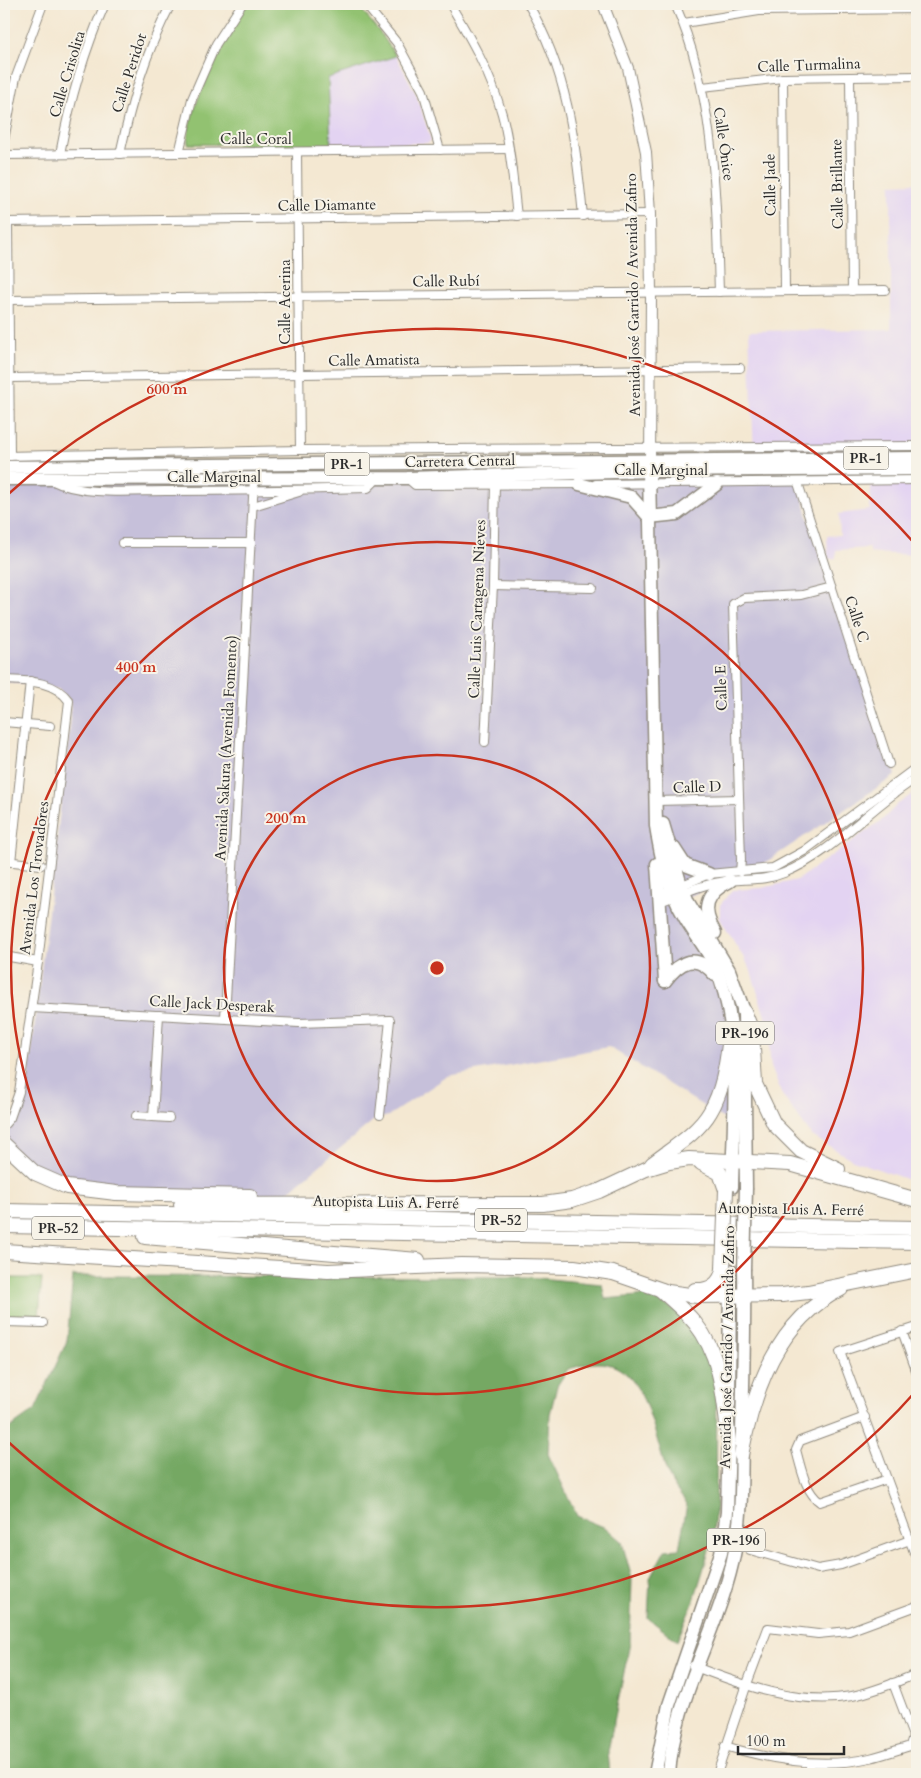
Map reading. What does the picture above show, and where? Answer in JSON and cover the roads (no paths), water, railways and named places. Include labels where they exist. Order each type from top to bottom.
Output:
[{"type":"highway","points":[[744,1011],[752,1031],[755,1084],[774,1124],[789,1140],[801,1151],[826,1166],[917,1193]]},
{"type":"highway","points":[[646,1169],[689,1134],[710,1113],[725,1074],[731,1030]]},
{"type":"highway","points":[[4,1144],[35,1173],[55,1183],[77,1189],[116,1193],[407,1200],[460,1204]]},
{"type":"highway","points":[[659,1288],[701,1291],[710,1288],[722,1277],[726,1269],[729,1188],[720,1173],[694,1160]]},
{"type":"highway","points":[[86,1212],[123,1206],[543,1204],[572,1200],[599,1191],[646,1169],[669,1162],[694,1160],[773,1162],[797,1166],[917,1200]]},
{"type":"highway","name":"Autopista Luis A. Ferré","points":[[4,1211],[917,1228]]},
{"type":"highway","name":"Autopista Luis A. Ferré","points":[[4,1226],[917,1242]]},
{"type":"highway","points":[[112,1229],[147,1237],[461,1265],[594,1269],[659,1288],[697,1296],[791,1294],[854,1284],[917,1270]]},
{"type":"highway","points":[[4,1251],[328,1271],[461,1265]]},
{"type":"highway","points":[[741,1455],[748,1419],[759,1384],[786,1335],[816,1305],[854,1284]]},
{"type":"highway","points":[[659,1288],[685,1312],[704,1335],[722,1386],[729,1441]]},
{"type":"main road","name":"Carretera Central","points":[[6,480],[49,479],[254,485],[378,478],[494,481],[650,466],[754,453],[917,458]]},
{"type":"main road","name":"Carretera Central","points":[[9,459],[44,467],[558,462],[650,466],[917,469]]},
{"type":"main road","points":[[494,481],[496,470],[540,469],[558,462]]},
{"type":"main road","points":[[196,465],[214,472],[237,473],[254,485],[274,472],[294,471],[319,464]]},
{"type":"main road","name":"Avenida José Garrido / Avenida Zafiro","points":[[650,466],[649,517],[656,805],[677,892],[716,968],[727,1004],[733,1045],[739,1162],[746,1188],[740,1502],[736,1550],[721,1606],[675,1732],[669,1774]]},
{"type":"main road","points":[[894,469],[911,481]]},
{"type":"main road","points":[[579,484],[631,497],[649,517],[677,514],[717,484]]},
{"type":"main road","points":[[661,832],[686,865],[709,874]]},
{"type":"main road","points":[[661,832],[659,899],[665,981],[682,963],[692,962],[708,966],[719,981]]},
{"type":"main road","points":[[730,881],[713,890],[707,908],[708,917],[721,944],[730,970]]},
{"type":"main road","name":"Avenida José Garrido / Avenida Zafiro","points":[[677,892],[730,970],[744,1011],[739,1162],[729,1188]]},
{"type":"main road","name":"Avenida José Garrido / Avenida Zafiro","points":[[655,1774],[662,1734],[721,1552],[727,1512],[729,1296],[726,1269]]},
{"type":"street","points":[[4,140],[16,77],[43,4]]},
{"type":"street","name":"Calle Crisolita","points":[[60,154],[69,103],[85,50],[105,4]]},
{"type":"street","name":"Calle Peridot","points":[[120,154],[132,96],[154,36],[171,4]]},
{"type":"street","points":[[179,153],[196,90],[216,44],[242,4]]},
{"type":"street","points":[[365,4],[397,43],[423,91],[440,150]]},
{"type":"street","points":[[450,4],[479,53],[502,114],[509,149],[517,216]]},
{"type":"street","points":[[528,4],[536,17],[562,82],[576,143],[583,216]]},
{"type":"street","name":"Avenida José Garrido / Avenida Zafiro","points":[[603,4],[628,68],[646,152],[650,214],[652,370],[650,466]]},
{"type":"street","name":"Calle Ónice","points":[[675,4],[684,23],[702,87],[716,184],[719,292]]},
{"type":"street","points":[[684,23],[759,11],[917,9]]},
{"type":"street","name":"Calle Turmalina","points":[[702,87],[783,78],[917,76]]},
{"type":"street","name":"Calle Brillante","points":[[850,77],[852,290]]},
{"type":"street","name":"Calle Jade","points":[[783,78],[786,291]]},
{"type":"street","name":"Calle Coral","points":[[4,155],[509,149]]},
{"type":"street","name":"Calle Acerina","points":[[297,153],[300,450]]},
{"type":"street","name":"Calle Diamante","points":[[6,223],[650,214]]},
{"type":"street","points":[[6,223],[9,459]]},
{"type":"street","name":"Calle Rubí","points":[[8,300],[885,290]]},
{"type":"street","name":"Calle Amatista","points":[[9,378],[740,368]]},
{"type":"street","points":[[754,453],[917,446]]},
{"type":"street","points":[[9,459],[300,450],[650,466]]},
{"type":"street","points":[[9,459],[44,467]]},
{"type":"street","name":"Calle Marginal","points":[[494,481],[579,484],[650,466],[717,484],[911,481]]},
{"type":"street","name":"Calle Marginal","points":[[254,485],[303,490],[368,488],[378,478]]},
{"type":"street","name":"Calle Luis Cartagena Nieves","points":[[485,742],[493,586],[494,481]]},
{"type":"street","name":"Calle C","points":[[798,483],[889,764]]},
{"type":"street","name":"Avenida Sakura (Avenida Fomento)","points":[[225,1018],[254,485]]},
{"type":"street","points":[[253,506],[287,498],[303,490]]},
{"type":"street","points":[[122,543],[251,543]]},
{"type":"street","points":[[493,586],[593,588]]},
{"type":"street","name":"Calle E","points":[[740,872],[733,604],[744,598],[801,595],[832,587]]},
{"type":"street","name":"Avenida Los Trovadores","points":[[4,680],[30,681],[58,689],[69,701],[32,1008],[19,1092],[10,1118],[4,1125]]},
{"type":"street","points":[[30,681],[8,862],[41,865]]},
{"type":"street","points":[[4,722],[50,726]]},
{"type":"street","points":[[677,892],[709,874],[773,868],[791,859],[917,767]]},
{"type":"street","points":[[659,899],[677,892],[710,884],[765,878],[783,874],[804,863],[836,840],[900,788],[917,778]]},
{"type":"street","name":"Calle D","points":[[656,805],[739,799]]},
{"type":"street","points":[[4,956],[38,962]]},
{"type":"street","name":"Calle Jack Desperak","points":[[32,1008],[298,1023],[390,1020],[380,1115]]},
{"type":"street","points":[[152,1116],[159,1015]]},
{"type":"street","points":[[136,1116],[169,1118]]},
{"type":"street","points":[[4,1322],[43,1323]]},
{"type":"street","points":[[917,1327],[840,1352],[917,1560]]},
{"type":"street","points":[[902,1331],[917,1373]]},
{"type":"street","points":[[865,1417],[800,1441],[796,1450],[799,1461],[812,1496],[820,1502],[887,1479]]},
{"type":"street","points":[[750,1550],[818,1569],[840,1565],[910,1540]]},
{"type":"street","points":[[717,1774],[746,1684],[768,1628],[818,1634],[850,1631],[917,1606]]},
{"type":"street","points":[[684,1662],[782,1695],[815,1699],[852,1696],[917,1674]]},
{"type":"street","points":[[725,1746],[763,1758],[810,1763],[869,1759],[910,1746],[913,1736],[893,1683]]},
{"type":"street","points":[[810,1763],[810,1774]]}]
